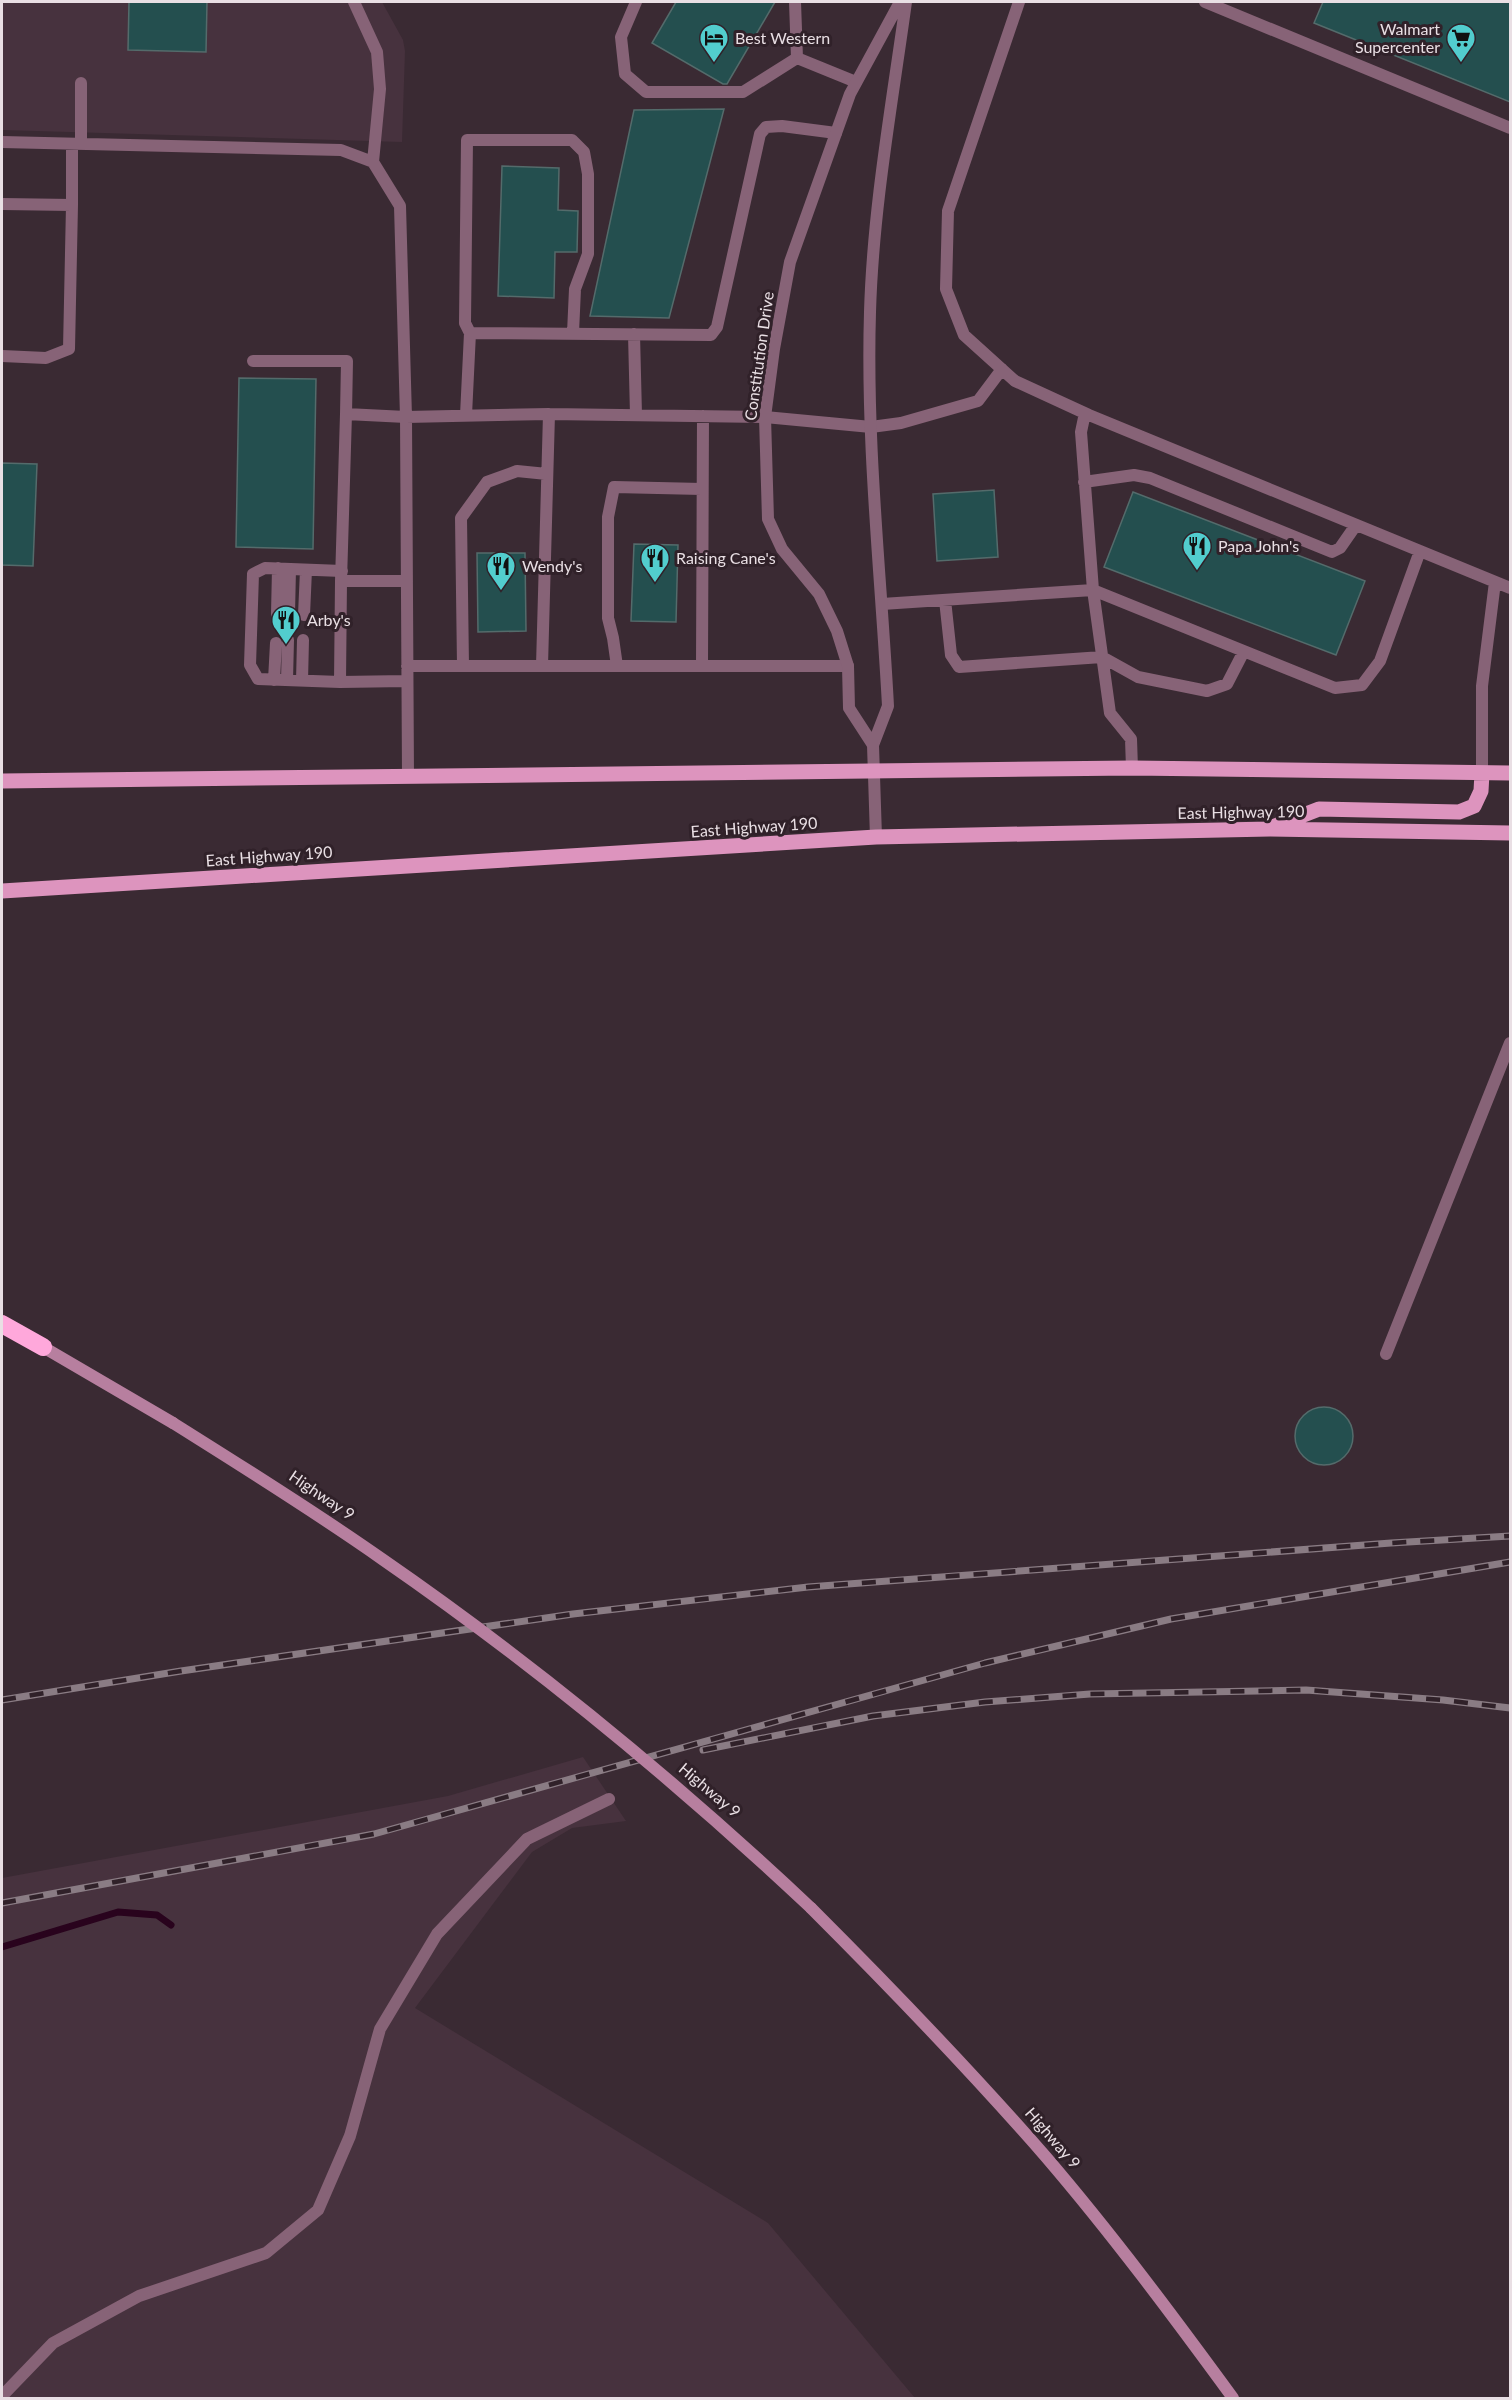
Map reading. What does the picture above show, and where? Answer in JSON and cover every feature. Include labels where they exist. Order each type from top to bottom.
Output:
[{"type":"highway","name":"Highway 9","points":[[2,1324],[43,1347]]},
{"type":"highway","name":"Highway 9","points":[[2,1333],[43,1347]]},
{"type":"main road","points":[[2,781],[1132,768],[1510,773]]},
{"type":"main road","points":[[1270,829],[1319,809],[1459,812],[1474,806],[1481,791],[1482,773]]},
{"type":"main road","name":"East Highway 190","points":[[2,891],[876,837],[1270,829],[1510,833]]},
{"type":"main road","name":"Highway 9","points":[[43,1347],[173,1423],[290,1496],[383,1559],[500,1644],[581,1708],[732,1834],[876,1973],[1046,2158],[1114,2240],[1233,2398]]},
{"type":"street","points":[[354,2],[377,52],[380,89],[373,162],[400,206],[406,417],[408,777]]},
{"type":"street","points":[[636,2],[621,37],[625,74],[645,92],[743,92],[797,58]]},
{"type":"street","points":[[795,2],[797,58]]},
{"type":"street","name":"Constitution Drive","points":[[873,745],[849,708],[848,666],[837,631],[819,594],[782,549],[768,519],[765,417],[774,349],[790,262],[856,82],[900,2]]},
{"type":"street","points":[[876,837],[873,745],[888,706],[871,427],[871,300],[880,193],[906,2]]},
{"type":"street","points":[[1019,2],[948,211],[946,289],[964,335],[1015,381],[1085,413],[1510,588]]},
{"type":"street","points":[[1205,2],[1510,128]]},
{"type":"street","points":[[797,58],[856,82]]},
{"type":"street","points":[[2,356],[46,358],[69,349],[72,205],[81,83]]},
{"type":"street","points":[[470,333],[711,335],[717,327],[760,134],[766,127],[782,126],[836,133]]},
{"type":"street","points":[[466,415],[470,333],[465,323],[467,140],[476,138],[572,140],[584,152],[588,174],[588,254],[575,289],[573,333]]},
{"type":"street","points":[[2,142],[341,150],[373,162]]},
{"type":"street","points":[[2,204],[72,205]]},
{"type":"street","points":[[634,334],[636,416]]},
{"type":"street","points":[[253,361],[347,361],[340,682]]},
{"type":"street","points":[[346,414],[406,417],[549,414],[765,417],[871,427],[901,423],[978,401],[1002,369]]},
{"type":"street","points":[[1085,413],[1081,432],[1093,590],[1110,713],[1131,739],[1132,768]]},
{"type":"street","points":[[542,666],[549,414]]},
{"type":"street","points":[[702,666],[703,416]]},
{"type":"street","points":[[463,666],[461,518],[487,482],[517,471],[547,474]]},
{"type":"street","points":[[1084,482],[1134,475],[1150,478],[1332,552],[1340,548],[1356,525]]},
{"type":"street","points":[[617,666],[608,618],[608,517],[614,487],[702,489]]},
{"type":"street","points":[[882,604],[1093,590],[1335,688],[1362,685],[1380,660],[1420,551]]},
{"type":"street","points":[[406,681],[340,682],[258,679],[250,665],[253,574],[265,568],[407,581]]},
{"type":"street","points":[[283,614],[284,569]]},
{"type":"street","points":[[304,615],[306,570]]},
{"type":"street","points":[[1482,773],[1482,686],[1495,582]]},
{"type":"street","points":[[945,600],[951,654],[959,667],[1102,657],[1138,677],[1207,691],[1227,684],[1244,651]]},
{"type":"street","points":[[302,681],[303,640]]},
{"type":"street","points":[[280,680],[282,642]]},
{"type":"street","points":[[407,666],[848,666]]},
{"type":"street","points":[[1386,1354],[1510,1043]]},
{"type":"street","points":[[2,2396],[53,2343],[139,2296],[266,2253],[318,2210],[351,2136],[380,2029],[437,1934],[527,1839],[609,1799]]},
{"type":"shaded area","points":[[2,2],[382,2],[403,40],[405,51],[402,142],[2,130]]},
{"type":"shaded area","points":[[583,1757],[626,1821],[572,1828],[532,1852],[415,2008],[768,2223],[915,2398],[2,2398],[2,1878],[448,1796]]},
{"type":"building","points":[[129,2],[207,2],[206,52],[128,50]]},
{"type":"building","name":"Best Western","points":[[676,2],[775,2],[727,84],[723,84],[652,43]]},
{"type":"building","name":"Walmart Supercenter","points":[[1323,2],[1510,2],[1510,102],[1314,23]]},
{"type":"building","points":[[724,109],[669,318],[590,316],[634,110]]},
{"type":"building","points":[[502,166],[559,168],[558,210],[578,211],[577,252],[555,252],[554,298],[498,296]]},
{"type":"building","points":[[239,378],[316,379],[313,549],[236,547]]},
{"type":"building","points":[[2,463],[37,464],[33,566],[2,565]]},
{"type":"building","points":[[994,490],[998,557],[937,561],[933,494]]},
{"type":"building","points":[[1133,492],[1365,581],[1336,655],[1104,567]]},
{"type":"building","name":"Raising Cane's","points":[[634,544],[678,545],[676,622],[631,621]]},
{"type":"building","name":"Wendy's","points":[[477,553],[525,553],[526,631],[478,632]]},
{"type":"building","points":[[1318,1407],[1330,1407],[1345,1415],[1353,1430],[1353,1442],[1345,1457],[1330,1465],[1318,1465],[1303,1457],[1295,1442],[1295,1430],[1303,1415]]},
{"type":"waterway","points":[[2,1947],[118,1912],[157,1915],[171,1925]]},
{"type":"railway","points":[[2,1700],[181,1671],[573,1614],[808,1587],[1510,1536]]},
{"type":"railway","points":[[2,1903],[374,1834],[985,1663],[1171,1619],[1510,1562]]},
{"type":"railway","points":[[703,1750],[873,1716],[985,1702],[1090,1694],[1306,1690],[1443,1700],[1510,1708]]},
{"type":"place","name":"Best Western","points":[[714,64]]},
{"type":"place","name":"Walmart Supercenter","points":[[1461,64]]},
{"type":"place","name":"Papa John's","points":[[1197,572]]},
{"type":"place","name":"Raising Cane's","points":[[655,584]]},
{"type":"place","name":"Wendy's","points":[[501,592]]},
{"type":"place","name":"Arby's","points":[[286,646]]}]
